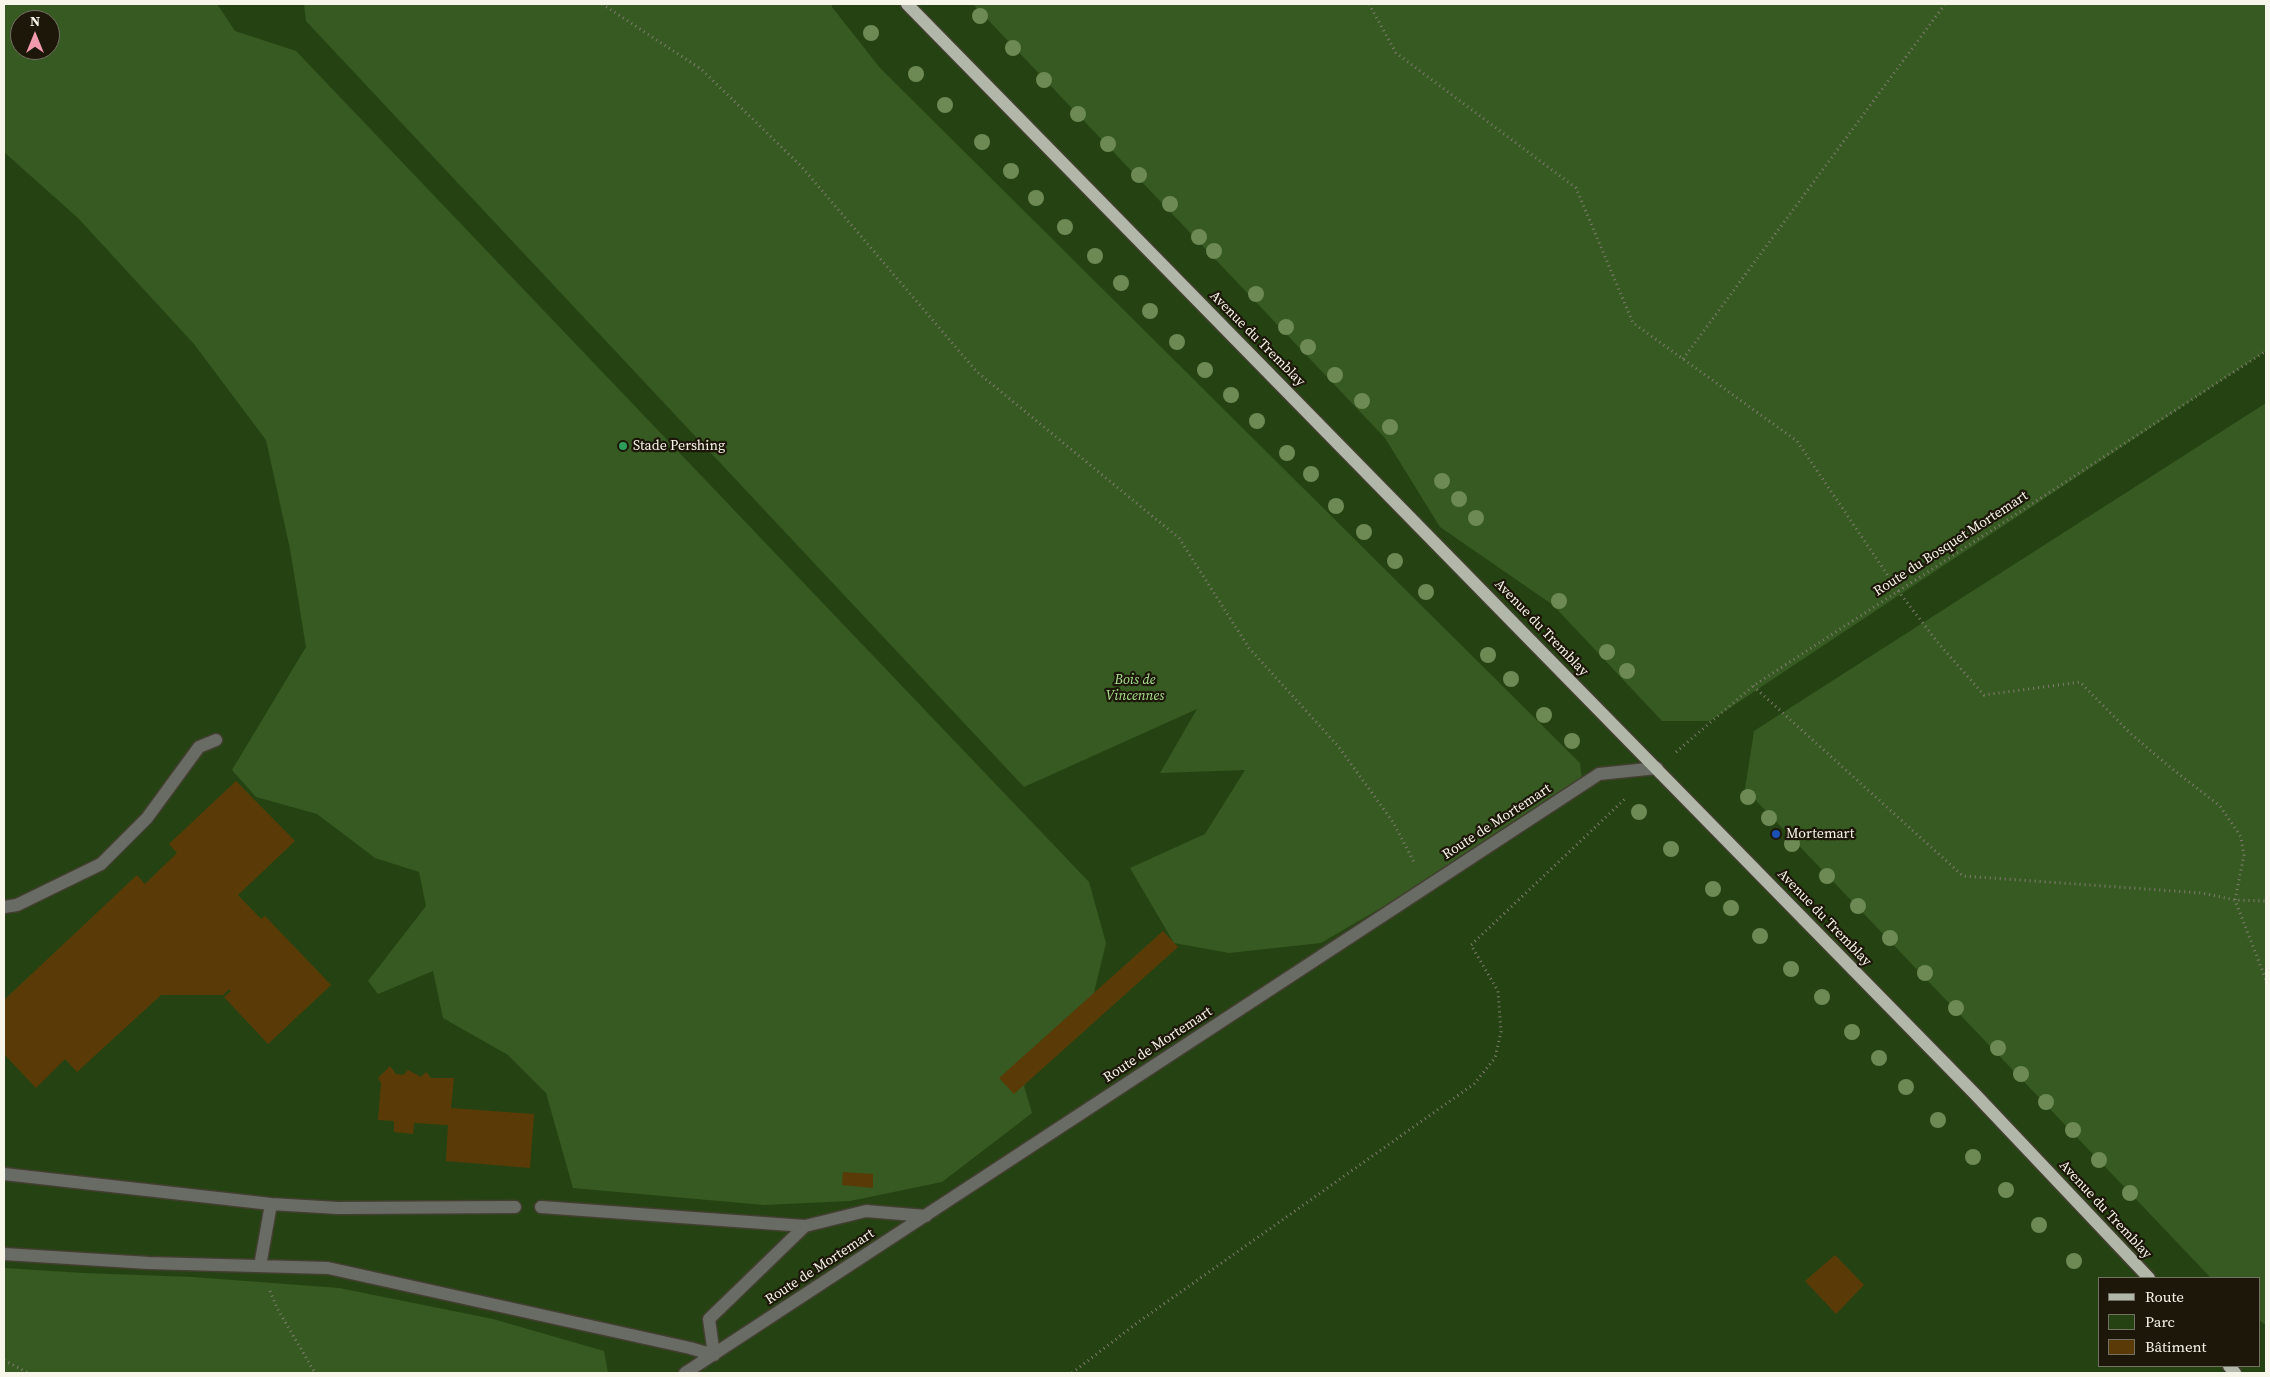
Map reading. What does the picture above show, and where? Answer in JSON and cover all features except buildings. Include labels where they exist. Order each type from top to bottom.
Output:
[{"type":"main road","name":"Avenue du Tremblay","points":[[907,4],[1658,768],[1974,1093],[2148,1277]]},
{"type":"street","points":[[4,907],[17,905],[101,864],[147,818],[199,747],[216,740]]},
{"type":"street","name":"Route de Mortemart","points":[[685,1373],[1599,774],[1658,768]]},
{"type":"street","points":[[4,1174],[271,1204],[338,1208],[515,1207]]},
{"type":"street","points":[[260,1266],[271,1204]]},
{"type":"street","points":[[541,1207],[805,1226],[866,1211],[926,1216]]},
{"type":"street","points":[[4,1254],[149,1262],[328,1268],[690,1348],[714,1355],[709,1319],[805,1226]]},
{"type":"path","points":[[602,4],[701,69],[801,166],[977,372],[1179,538],[1249,648],[1338,746],[1388,814],[1427,886]]},
{"type":"path","points":[[1369,4],[1396,53],[1576,188],[1633,323],[1797,441],[1898,592],[1939,644],[1984,695],[2080,682],[2137,739],[2220,806],[2242,836],[2244,855],[2235,900],[2266,980]]},
{"type":"path","points":[[1683,359],[1945,4]]},
{"type":"path","name":"Route du Bosquet Mortemart","points":[[1072,1373],[1137,1323],[1474,1084],[1495,1058],[1501,1032],[1498,991],[1471,945],[1658,768],[1752,686],[2266,351]]},
{"type":"path","points":[[1752,686],[1963,876],[2202,893],[2235,900],[2266,901]]},
{"type":"path","points":[[260,1266],[277,1308],[315,1373]]},
{"type":"path","points":[[4,1360],[28,1373]]},
{"type":"green space","name":"Bois de Vincennes","points":[[4,4],[2266,4],[2266,1373],[4,1373]]},
{"type":"green space","points":[[4,4],[217,4],[235,31],[296,51],[1089,882],[1106,943],[1092,1001],[1024,1086],[1032,1113],[942,1182],[850,1201],[764,1205],[573,1188],[546,1093],[508,1055],[443,1018],[433,971],[378,994],[368,981],[426,906],[419,872],[375,858],[317,814],[256,797],[232,770],[306,647],[290,549],[266,440],[194,344],[78,218],[4,152]]},
{"type":"green space","points":[[304,4],[832,4],[832,7],[880,68],[1580,763],[1583,790],[1321,943],[1229,953],[1174,943],[1130,868],[1205,834],[1245,770],[1160,773],[1197,709],[1024,787],[306,21]]},
{"type":"green space","points":[[973,4],[2266,4],[2266,351],[1710,721],[1662,721],[1553,605],[1440,527],[1385,438]]},
{"type":"green space","points":[[2266,403],[2266,1325],[2260,1321],[2260,1277],[2210,1277],[1745,789],[1754,731]]},
{"type":"green space","points":[[4,1268],[193,1277],[339,1288],[493,1319],[604,1351],[608,1373],[4,1373]]},
{"type":"place","name":"Stade Pershing","points":[[623,446]]},
{"type":"place","name":"Mortemart","points":[[1776,834]]}]
